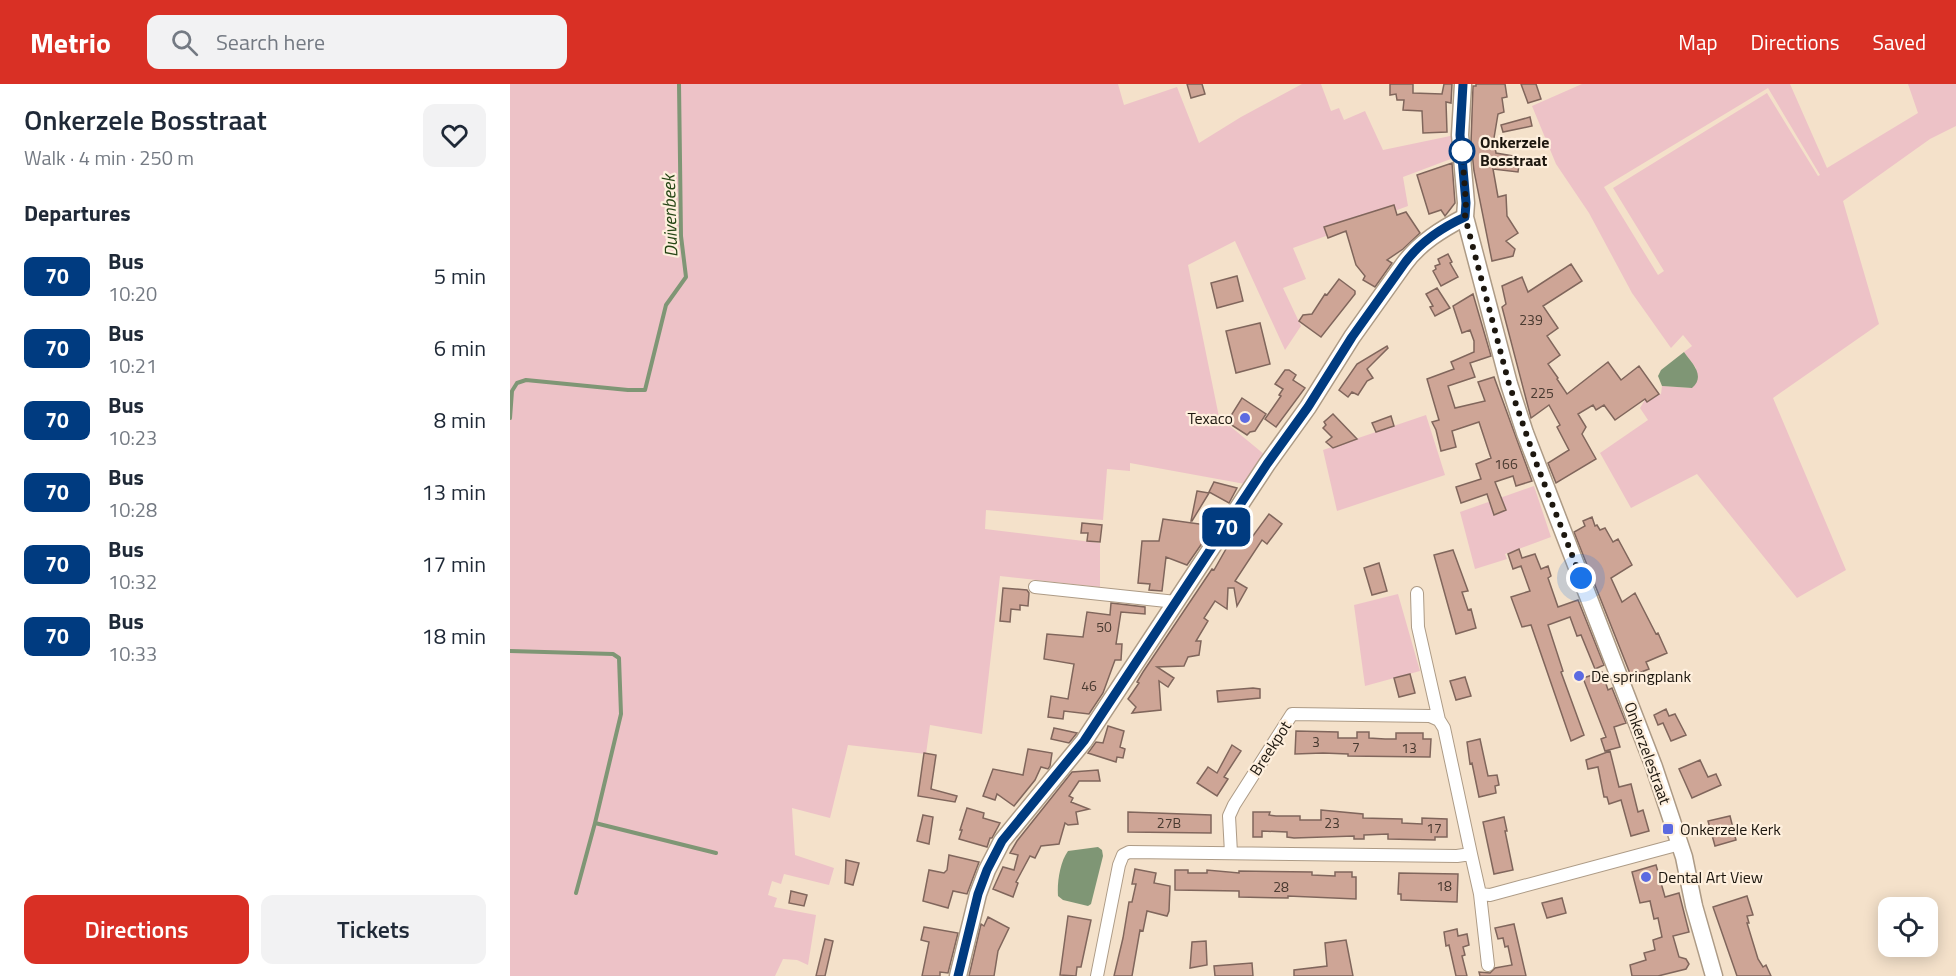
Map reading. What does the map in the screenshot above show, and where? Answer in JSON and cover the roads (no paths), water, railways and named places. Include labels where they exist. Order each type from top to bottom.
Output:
[{"type":"street","name":"Onkerzelestraat","points":[[1463,84],[1460,135],[1466,203],[1465,217],[1509,384],[1525,433],[1654,767],[1690,876],[1694,906],[1714,976]]},
{"type":"street","points":[[958,976],[978,894],[1002,841],[1084,741],[1267,464],[1308,407],[1352,337],[1411,254],[1429,238],[1465,217]]},
{"type":"street","points":[[1035,587],[1176,602]]},
{"type":"street","points":[[1417,593],[1418,627],[1439,720],[1444,728],[1480,894],[1488,965]]},
{"type":"street","name":"Breekpot","points":[[1232,853],[1229,816],[1292,714],[1430,716],[1439,720]]},
{"type":"street","points":[[1480,894],[1490,895],[1680,844]]},
{"type":"street","points":[[1097,976],[1119,865],[1123,855],[1129,852],[1360,856],[1471,854]]},
{"type":"waterway","name":"Duivenbeek","points":[[510,418],[512,391],[517,383],[526,380],[645,390],[666,305],[686,277],[681,236],[679,84]]},
{"type":"waterway","points":[[510,651],[613,654],[619,658],[621,714],[595,823],[716,853]]},
{"type":"waterway","points":[[576,893],[595,823]]},
{"type":"place","name":"Onkerzele Bosstraat","points":[[1462,151]]},
{"type":"place","name":"Texaco","points":[[1245,418]]},
{"type":"place","name":"De springplank","points":[[1579,676]]},
{"type":"place","name":"Onkerzele Kerk","points":[[1668,829]]},
{"type":"place","name":"Dental Art View","points":[[1646,877]]}]
